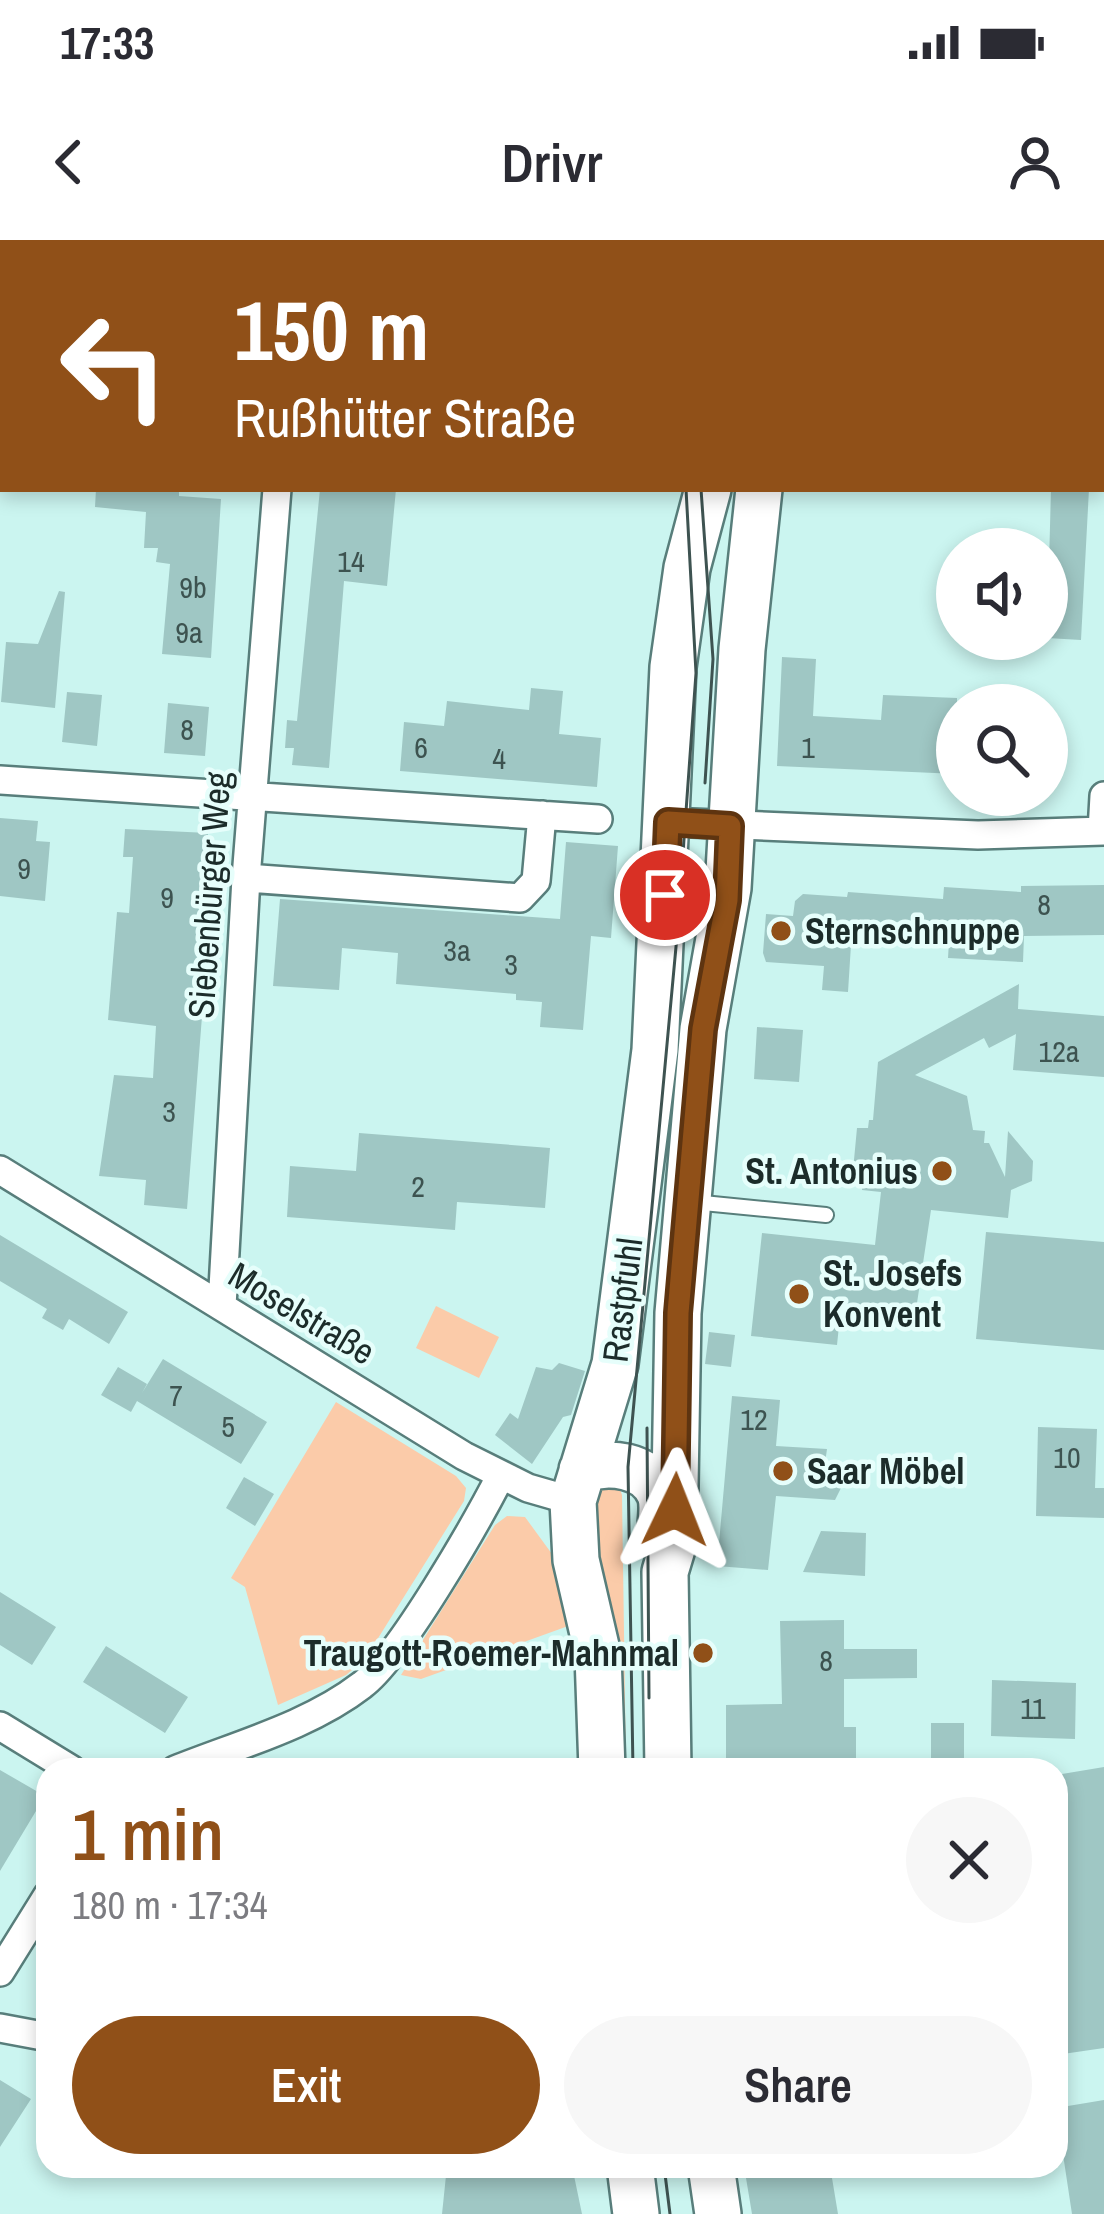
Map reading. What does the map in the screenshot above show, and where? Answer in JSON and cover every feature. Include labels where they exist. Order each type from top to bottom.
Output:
[{"type":"main road","name":"Rastpfuhl","points":[[602,1758],[598,1654],[576,1560],[578,1486],[607,1399],[618,1344],[655,1050],[679,611],[707,492]]},
{"type":"main road","points":[[732,492],[729,566],[745,616]]},
{"type":"main road","name":"Rastpfuhl","points":[[668,1758],[665,1573],[674,1542],[678,1313],[703,1029],[727,900],[745,616],[759,492]]},
{"type":"main road","points":[[578,1486],[596,1465],[628,1467],[647,1478],[660,1493],[665,1573]]},
{"type":"main road","points":[[632,2178],[636,2214]]},
{"type":"main road","points":[[713,2178],[718,2214]]},
{"type":"street","name":"Siebenbürger Weg","points":[[222,1306],[246,878],[277,492]]},
{"type":"street","points":[[0,780],[598,818]]},
{"type":"street","points":[[668,822],[996,836],[1103,831],[1104,796]]},
{"type":"street","points":[[246,878],[520,898],[536,880],[542,815]]},
{"type":"street","name":"Moselstraße","points":[[0,1170],[502,1475],[578,1486]]},
{"type":"street","points":[[205,1758],[327,1708],[365,1684],[422,1606],[502,1475]]},
{"type":"street","points":[[0,1726],[52,1758]]},
{"type":"street","points":[[0,1972],[36,1914]]},
{"type":"street","points":[[0,2028],[36,2034]]},
{"type":"lane","points":[[688,1201],[826,1215]]},
{"type":"shaded area","points":[[436,1306],[499,1337],[479,1378],[416,1348]]},
{"type":"shaded area","points":[[336,1402],[456,1476],[466,1488],[464,1501],[365,1659],[346,1675],[278,1705],[245,1587],[231,1578]]},
{"type":"shaded area","points":[[599,1485],[619,1486],[622,1495],[626,1758],[613,1758],[591,1493]]},
{"type":"shaded area","points":[[507,1516],[525,1517],[552,1554],[571,1625],[421,1679],[401,1675],[495,1525]]},
{"type":"building","points":[[96,492],[179,492],[179,496],[221,499],[211,658],[162,654],[170,564],[156,562],[158,548],[144,548],[146,512],[95,507]]},
{"type":"building","points":[[320,492],[396,492],[387,586],[344,581],[329,768],[292,765],[294,748],[285,748],[287,720],[297,721]]},
{"type":"building","points":[[1051,492],[1089,492],[1081,640],[1068,639],[1068,528],[1050,528]]},
{"type":"building","points":[[59,591],[65,592],[55,708],[1,702],[6,642],[38,644]]},
{"type":"building","points":[[782,657],[816,659],[813,716],[881,720],[883,695],[936,697],[936,773],[777,766]]},
{"type":"building","points":[[531,688],[563,691],[559,734],[601,738],[597,787],[400,771],[404,722],[444,726],[447,701],[529,710]]},
{"type":"building","points":[[67,692],[102,695],[97,746],[62,742]]},
{"type":"building","points":[[168,703],[209,707],[205,756],[164,753]]},
{"type":"building","points":[[0,818],[38,821],[36,841],[50,842],[45,901],[0,896]]},
{"type":"building","points":[[125,829],[208,833],[199,952],[207,952],[187,1209],[144,1205],[146,1180],[99,1176],[114,1075],[153,1078],[156,1026],[108,1020],[117,912],[129,913],[133,857],[123,857]]},
{"type":"building","points":[[566,842],[618,846],[611,938],[591,936],[583,1030],[540,1027],[542,1002],[516,1000],[516,994],[396,984],[398,953],[342,948],[339,990],[273,986],[280,899],[560,919]]},
{"type":"building","points":[[1104,885],[1104,935],[1024,936],[1023,962],[948,958],[950,925],[895,922],[894,932],[852,929],[848,992],[822,990],[824,966],[766,962],[763,953],[766,914],[793,916],[795,901],[803,894],[847,897],[848,892],[943,899],[944,887],[1021,892],[1021,886]]},
{"type":"building","points":[[1019,984],[1018,1009],[1104,1016],[1104,1077],[1013,1070],[1016,1034],[989,1048],[984,1038],[915,1075],[967,1096],[973,1130],[985,1131],[984,1143],[989,1143],[1005,1177],[1008,1131],[1033,1161],[1032,1181],[1011,1190],[1008,1218],[931,1210],[914,1323],[840,1316],[837,1345],[751,1336],[762,1233],[875,1245],[881,1192],[862,1190],[863,1182],[852,1181],[857,1128],[868,1128],[873,1120],[878,1062]]},
{"type":"building","points":[[757,1027],[803,1030],[799,1082],[754,1079]]},
{"type":"building","points":[[359,1133],[550,1148],[545,1208],[457,1202],[455,1230],[287,1217],[290,1166],[356,1171]]},
{"type":"building","points":[[986,1232],[1104,1242],[1104,1350],[976,1339]]},
{"type":"building","points":[[0,1235],[128,1312],[109,1344],[69,1319],[63,1330],[42,1318],[47,1309],[0,1281]]},
{"type":"building","points":[[709,1332],[735,1335],[731,1367],[705,1364]]},
{"type":"building","points":[[163,1359],[267,1422],[241,1464],[137,1401],[131,1412],[101,1395],[118,1367],[147,1384],[142,1393]]},
{"type":"building","points":[[559,1363],[585,1371],[571,1415],[563,1417],[532,1464],[495,1435],[510,1413],[518,1419],[536,1367],[552,1370]]},
{"type":"building","points":[[732,1396],[780,1400],[776,1446],[827,1449],[825,1463],[832,1470],[849,1472],[835,1500],[776,1496],[768,1570],[717,1566]]},
{"type":"building","points":[[1038,1427],[1097,1429],[1095,1488],[1104,1488],[1104,1518],[1036,1516]]},
{"type":"building","points":[[244,1477],[274,1494],[255,1526],[226,1508]]},
{"type":"building","points":[[821,1531],[866,1533],[865,1576],[803,1572]]},
{"type":"building","points":[[0,1592],[56,1627],[32,1665],[0,1645]]},
{"type":"building","points":[[844,1620],[844,1649],[917,1649],[917,1678],[844,1679],[844,1727],[856,1727],[856,1758],[726,1758],[726,1705],[782,1704],[780,1621]]},
{"type":"building","points":[[106,1646],[188,1697],[165,1733],[83,1682]]},
{"type":"building","points":[[992,1680],[1076,1683],[1075,1739],[991,1736]]},
{"type":"building","points":[[931,1723],[964,1723],[964,1758],[931,1758]]},
{"type":"building","points":[[1104,1767],[1104,2048],[1068,2053],[1068,1773]]},
{"type":"building","points":[[0,1770],[36,1791],[36,1811],[0,1871]]},
{"type":"building","points":[[0,2080],[31,2099],[0,2147]]},
{"type":"building","points":[[1104,2100],[1104,2214],[1072,2214],[1067,2178],[1068,2106]]},
{"type":"building","points":[[446,2178],[574,2178],[582,2214],[442,2214]]},
{"type":"building","points":[[746,2178],[832,2178],[838,2214],[752,2214]]},
{"type":"tram line","points":[[633,1758],[628,1467],[696,673],[686,492]]},
{"type":"tram line","points":[[701,492],[713,659],[705,783]]},
{"type":"tram line","points":[[647,1428],[649,1698]]},
{"type":"tram line","points":[[666,2178],[670,2214]]},
{"type":"place","name":"Sternschnuppe","points":[[781,931]]},
{"type":"place","name":"St. Antonius","points":[[942,1171]]},
{"type":"place","name":"St. Josefs Konvent","points":[[799,1294]]},
{"type":"place","name":"Saar Möbel","points":[[783,1471]]},
{"type":"place","name":"Traugott-Roemer-Mahnmal","points":[[703,1653]]},
{"type":"route","points":[[665,895],[668,822],[730,826],[727,900],[703,1029],[678,1313],[675,1510]]}]
